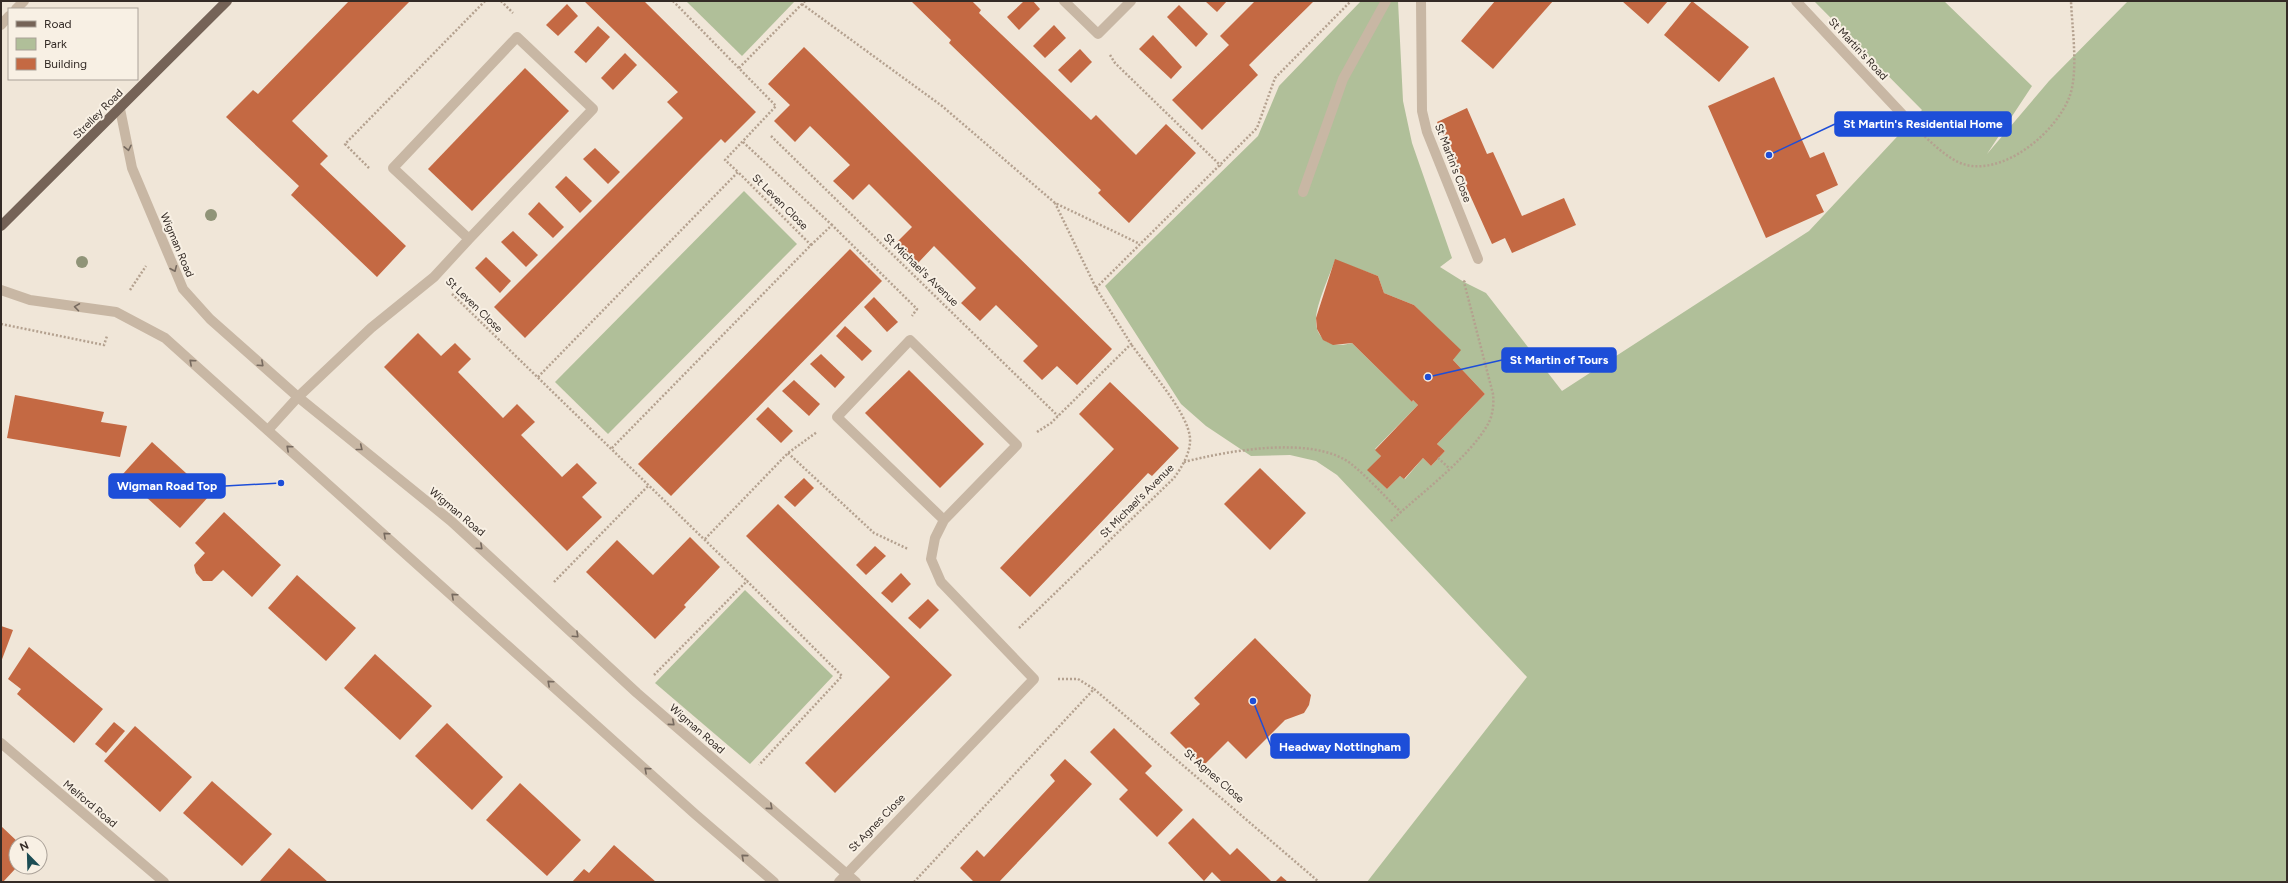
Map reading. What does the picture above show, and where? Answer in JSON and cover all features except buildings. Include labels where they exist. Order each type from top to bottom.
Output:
[{"type":"main road","name":"Strelley Road","points":[[1,226],[227,1]]},
{"type":"street","points":[[1064,1],[1098,34],[1131,1]]},
{"type":"street","points":[[1303,192],[1343,79],[1386,1]]},
{"type":"street","name":"St Martin's Close","points":[[1421,1],[1422,111],[1427,132],[1478,259]]},
{"type":"street","name":"St Martin's Road","points":[[1796,1],[1902,114]]},
{"type":"street","points":[[1,25],[8,17]]},
{"type":"street","points":[[268,430],[298,397],[371,328],[434,277],[470,239],[593,109],[517,37],[393,168],[470,239]]},
{"type":"street","name":"Wigman Road","points":[[120,109],[132,168],[183,289],[210,319],[298,397],[451,521],[637,693],[742,782],[856,882]]},
{"type":"street","points":[[1,290],[30,300],[116,312],[165,338],[695,814],[774,882]]},
{"type":"street","points":[[944,520],[837,417],[910,340],[1017,445],[944,520],[935,538],[931,559],[941,582],[1034,679]]},
{"type":"street","name":"St Agnes Close","points":[[839,882],[1034,679]]},
{"type":"street","name":"Melford Road","points":[[1,743],[164,882]]},
{"type":"path","points":[[393,168],[381,180],[345,144],[485,1]]},
{"type":"path","points":[[501,1],[509,9]]},
{"type":"path","points":[[673,1],[776,106],[725,160],[738,172]]},
{"type":"path","points":[[739,68],[805,1]]},
{"type":"path","points":[[1096,288],[1221,166],[1257,128],[1275,78],[1351,1]]},
{"type":"path","points":[[1902,114],[1944,154],[1971,166],[2000,163],[2019,153],[2053,126],[2069,98],[2074,76],[2071,1]]},
{"type":"path","name":"St Michael's Avenue","points":[[802,4],[942,106],[1055,203],[1140,244]]},
{"type":"path","points":[[1098,34],[1114,63],[1221,166]]},
{"type":"path","name":"St Michael's Avenue","points":[[771,136],[1058,416]]},
{"type":"path","points":[[743,142],[832,225],[917,309],[904,324],[910,340]]},
{"type":"path","name":"St Leven Close","points":[[538,378],[738,172],[811,245],[611,448]]},
{"type":"path","name":"St Michael's Avenue","points":[[1001,646],[1174,478],[1184,462],[1190,439],[1186,421],[1131,344],[1096,288],[1055,203]]},
{"type":"path","points":[[811,245],[832,225]]},
{"type":"path","points":[[1391,521],[1464,454],[1488,424],[1494,406],[1493,394],[1464,282],[1478,259]]},
{"type":"path","name":"St Leven Close","points":[[434,277],[747,580],[842,676],[742,782]]},
{"type":"path","points":[[1017,445],[1058,416],[1131,344]]},
{"type":"path","points":[[705,539],[788,453],[837,417]]},
{"type":"path","points":[[1184,462],[1224,452],[1274,448],[1318,451],[1349,463],[1401,512]]},
{"type":"path","points":[[788,453],[874,533],[931,559]]},
{"type":"path","points":[[1438,458],[1449,468]]},
{"type":"path","points":[[537,599],[649,485]]},
{"type":"path","points":[[637,693],[747,580]]},
{"type":"path","name":"St Agnes Close","points":[[1034,679],[1078,679],[1094,689],[1319,882]]},
{"type":"path","points":[[914,882],[1094,689]]},
{"type":"green space","points":[[686,1],[795,1],[742,56]]},
{"type":"green space","points":[[1361,1],[1398,1],[1403,101],[1412,143],[1452,258],[1440,267],[1464,282],[1486,293],[1562,391],[1809,231],[1922,110],[1814,1],[1944,1],[2032,86],[1987,154],[2049,81],[2128,1],[2287,1],[2287,882],[1367,882],[1527,677],[1337,475],[1316,461],[1290,455],[1251,456],[1206,426],[1181,404],[1105,286],[1258,136],[1279,86]],"holes":[[[1335,260],[1378,276],[1384,293],[1414,305],[1460,350],[1453,360],[1485,394],[1437,444],[1445,451],[1431,466],[1423,458],[1405,479],[1400,476],[1387,489],[1368,470],[1381,456],[1375,449],[1418,405],[1413,400],[1412,402],[1352,343],[1345,345],[1332,344],[1322,337],[1316,326],[1317,313],[1321,298]]]},
{"type":"green space","points":[[744,191],[797,244],[608,434],[555,382]]},
{"type":"green space","points":[[745,590],[833,676],[750,764],[655,683]]},
{"type":"place","name":"St Martin's Residential Home","points":[[1769,155]]},
{"type":"place","name":"St Martin of Tours","points":[[1428,377]]},
{"type":"place","name":"Wigman Road Top","points":[[281,483]]},
{"type":"place","name":"Headway Nottingham","points":[[1253,701]]}]
